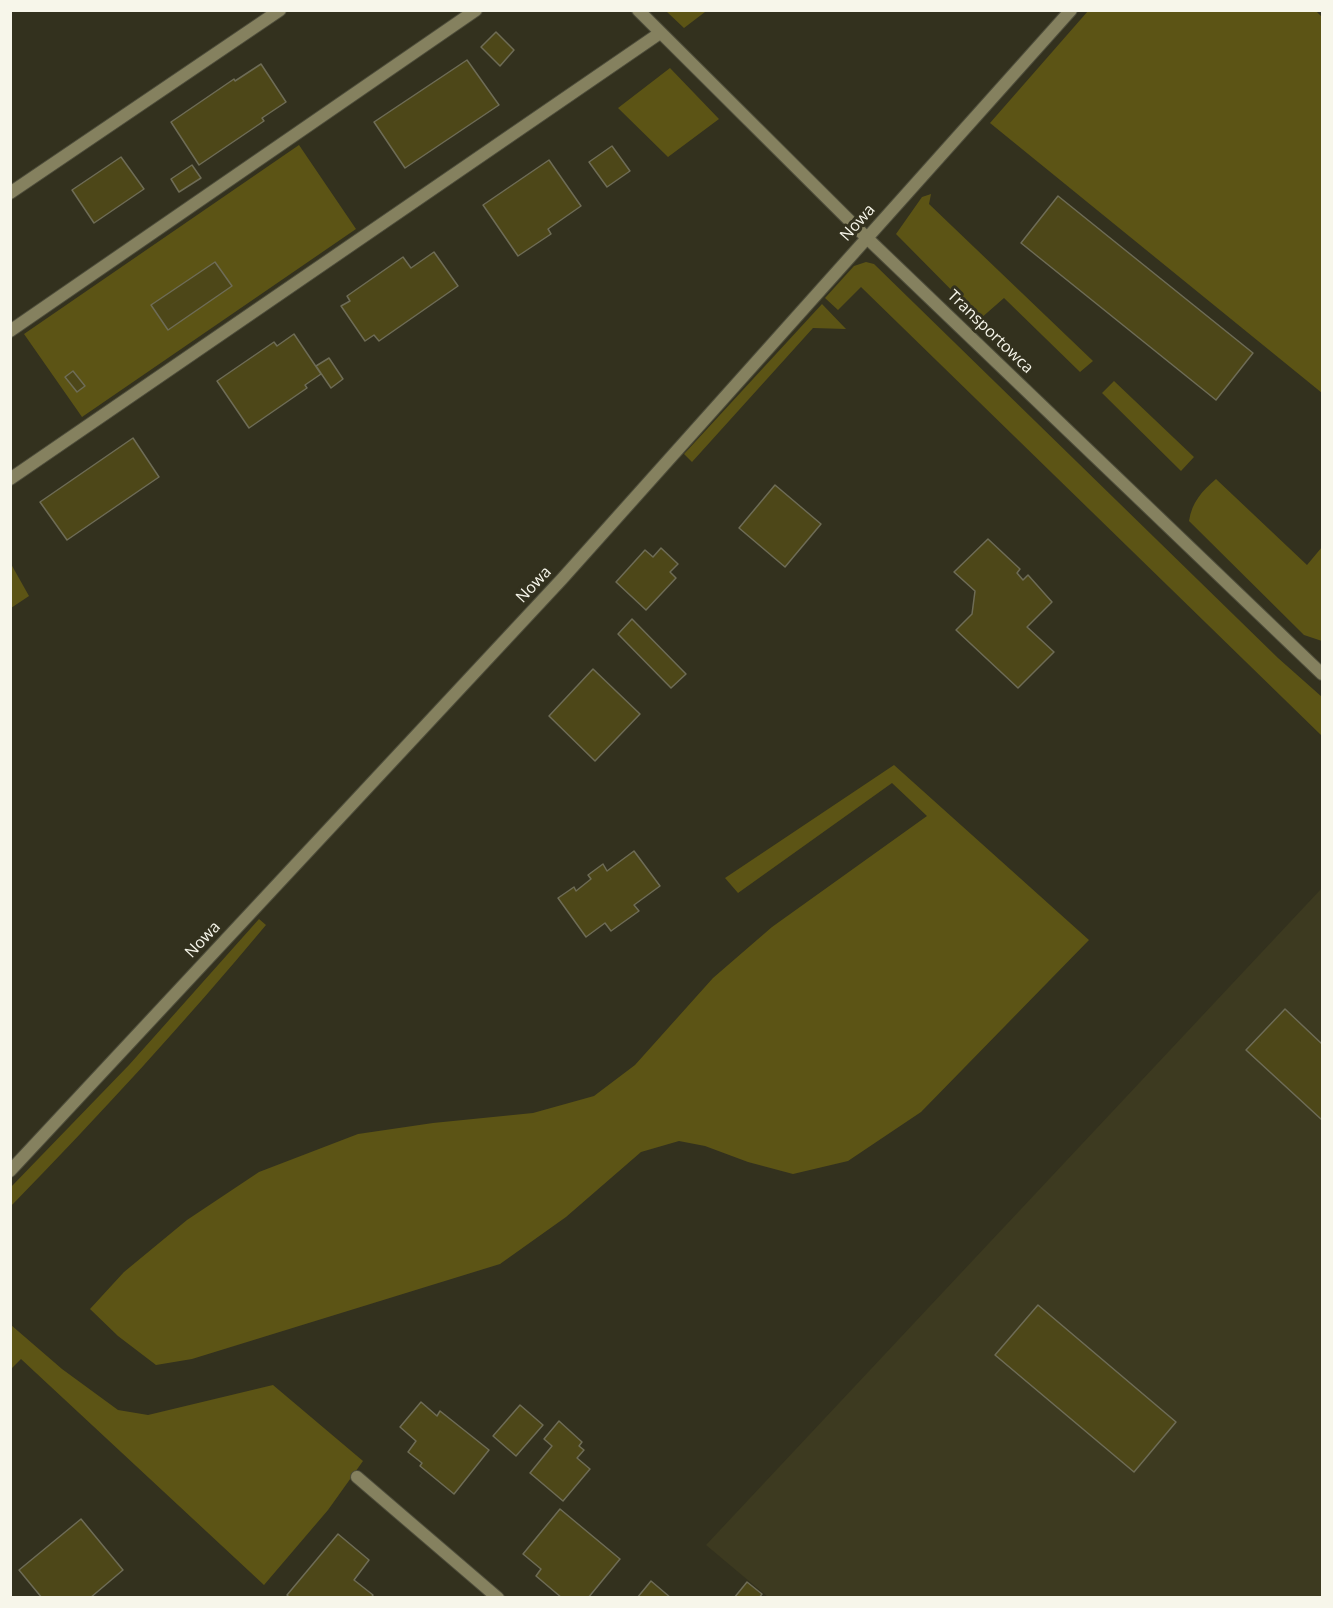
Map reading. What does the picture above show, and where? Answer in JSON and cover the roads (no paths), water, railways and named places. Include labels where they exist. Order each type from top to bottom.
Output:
[{"type":"street","points":[[10,193],[280,10]]},
{"type":"street","points":[[10,331],[476,10]]},
{"type":"street","name":"Transportowca","points":[[638,10],[867,238],[1323,674]]},
{"type":"street","name":"Nowa","points":[[10,1171],[562,579],[1071,10]]},
{"type":"street","points":[[10,479],[660,33]]},
{"type":"street","points":[[357,1478],[498,1598]]}]
